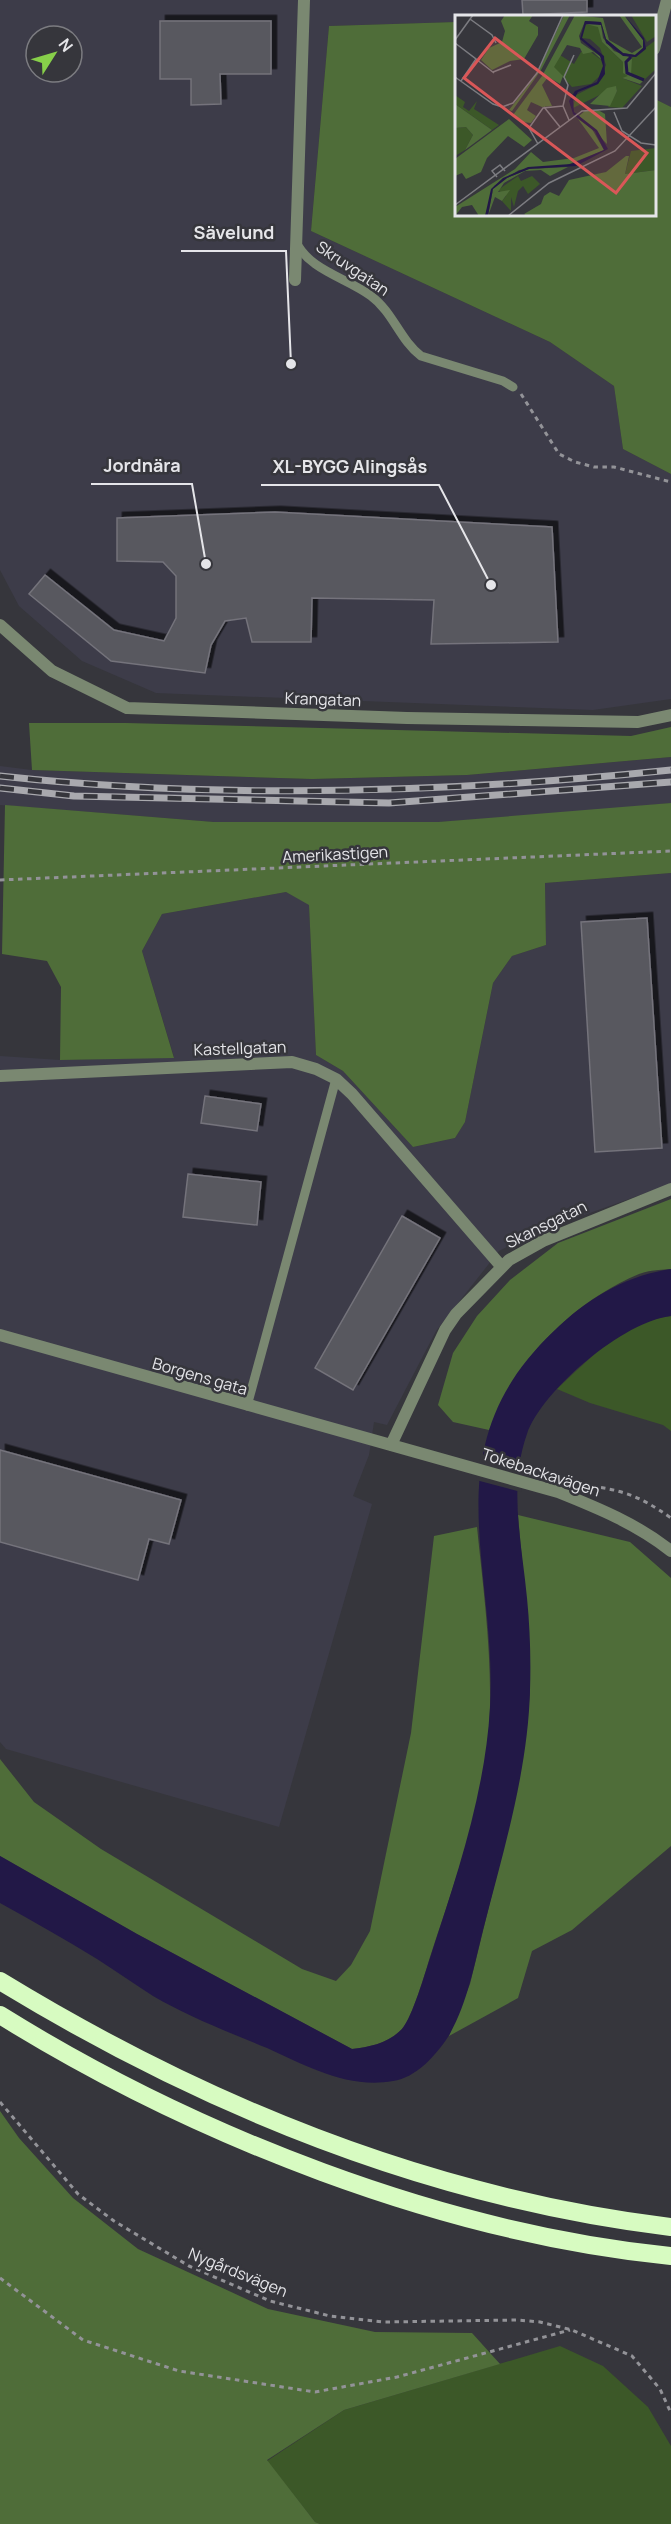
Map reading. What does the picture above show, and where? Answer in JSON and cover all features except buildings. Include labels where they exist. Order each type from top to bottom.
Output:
[{"type":"highway","points":[[0,1981],[109,2045],[192,2086],[259,2116],[345,2150],[433,2177],[530,2202],[593,2216],[671,2227]]},
{"type":"highway","points":[[0,2015],[98,2071],[178,2111],[240,2139],[355,2183],[427,2206],[560,2240],[671,2256]]},
{"type":"street","points":[[295,280],[304,0]]},
{"type":"street","points":[[656,41],[667,0]]},
{"type":"street","name":"Krangatan","points":[[0,625],[52,671],[127,708],[407,718],[627,722],[671,716]]},
{"type":"street","name":"Kastellgatan","points":[[0,1076],[292,1062],[316,1069],[336,1079],[372,1115],[501,1266]]},
{"type":"street","name":"Skansgatan","points":[[392,1445],[445,1330],[456,1314],[501,1266],[543,1241],[671,1189]]},
{"type":"street","name":"Borgens gata","points":[[0,1335],[392,1445]]},
{"type":"street","name":"Tokebackavägen","points":[[392,1445],[558,1492],[600,1509],[649,1534],[671,1551]]},
{"type":"lane","name":"Skruvgatan","points":[[296,242],[312,262],[356,286],[381,304],[390,313],[412,350],[421,356],[503,381],[513,387]]},
{"type":"lane","points":[[247,1406],[336,1079]]},
{"type":"path","points":[[513,387],[529,405],[559,454],[575,462],[594,467],[614,467],[671,482]]},
{"type":"path","name":"Amerikastigen","points":[[0,880],[671,850]]},
{"type":"path","points":[[574,1484],[614,1488],[633,1495],[671,1518]]},
{"type":"path","name":"Nygårdsvägen","points":[[0,2102],[70,2185],[105,2214],[189,2266],[270,2301],[330,2316],[383,2322],[517,2320],[540,2322],[572,2330],[632,2356],[660,2389],[671,2413]]},
{"type":"path","points":[[0,2278],[84,2340],[179,2371],[315,2392],[397,2377],[572,2330]]},
{"type":"shaded area","points":[[0,0],[671,0],[671,107],[656,100],[656,15],[455,15],[455,22],[329,26],[311,231],[550,342],[614,386],[623,449],[671,474],[671,699],[593,710],[156,693],[82,661],[19,606],[0,570]]},
{"type":"shaded area","points":[[671,757],[671,803],[562,814],[438,822],[214,822],[0,805],[0,766],[32,770],[312,779],[467,775]]},
{"type":"shaded area","points":[[671,873],[671,1184],[531,1234],[499,1251],[436,1331],[387,1425],[374,1422],[369,1455],[353,1496],[372,1504],[279,1827],[6,1749],[0,1742],[0,1056],[60,1060],[174,1057],[142,951],[162,914],[286,892],[309,904],[316,1055],[343,1071],[413,1147],[455,1138],[465,1122],[493,983],[512,956],[546,945],[545,883]]},
{"type":"shaded area","points":[[671,1269],[671,1316],[631,1330],[587,1360],[549,1398],[527,1434],[521,1454],[517,1495],[530,1644],[530,1690],[525,1751],[506,1842],[465,1999],[448,2037],[425,2065],[401,2079],[376,2083],[343,2079],[312,2068],[167,2004],[85,1952],[0,1903],[0,1856],[137,1934],[352,2049],[379,2044],[397,2034],[406,2023],[418,1994],[460,1864],[476,1802],[487,1740],[490,1708],[490,1656],[479,1510],[481,1464],[493,1419],[516,1375],[554,1331],[580,1308],[623,1283],[654,1272]]},
{"type":"green space","points":[[455,22],[455,216],[656,216],[656,100],[671,107],[671,474],[623,449],[614,386],[550,342],[311,231],[329,26]]},
{"type":"green space","points":[[29,723],[126,723],[631,736],[671,727],[671,757],[467,775],[312,779],[32,770]]},
{"type":"green space","points":[[671,803],[671,873],[545,883],[546,945],[512,956],[493,983],[465,1122],[455,1138],[413,1147],[343,1071],[316,1055],[309,905],[286,892],[162,914],[142,951],[174,1058],[60,1060],[61,987],[47,961],[2,954],[5,805],[214,822],[438,822]]},
{"type":"green space","points":[[671,1199],[671,1269],[643,1273],[620,1283],[567,1319],[523,1366],[508,1390],[489,1430],[453,1422],[438,1405],[453,1353],[477,1316],[510,1280],[558,1243]]},
{"type":"green space","points":[[671,1316],[671,1431],[663,1425],[590,1403],[557,1389],[595,1354],[623,1333],[654,1319]]},
{"type":"green space","points":[[518,1515],[630,1542],[671,1578],[671,1846],[572,1930],[532,1951],[518,1998],[449,2036],[470,1984],[511,1817],[522,1758],[530,1694],[530,1649]]},
{"type":"green space","points":[[477,1527],[490,1683],[484,1769],[460,1865],[418,1995],[406,2023],[391,2038],[352,2049],[137,1934],[0,1856],[0,1759],[34,1802],[101,1849],[302,1969],[336,1981],[351,1965],[370,1931],[411,1733],[434,1536]]},
{"type":"green space","points":[[0,2111],[19,2138],[73,2198],[138,2249],[268,2309],[375,2332],[472,2333],[500,2364],[344,2410],[267,2460],[315,2522],[320,2524],[0,2524]]},
{"type":"green space","points":[[560,2346],[603,2366],[648,2407],[671,2446],[671,2524],[320,2524],[315,2522],[267,2461],[344,2410]]},
{"type":"pier","points":[[481,1454],[524,1465],[521,1492],[476,1480]]},
{"type":"railway","points":[[0,776],[83,784],[167,788],[336,791],[504,784],[671,770]]},
{"type":"railway","points":[[0,788],[74,796],[389,803],[671,782]]},
{"type":"place","name":"Sävelund","points":[[291,364]]},
{"type":"place","name":"Jordnära","points":[[206,564]]},
{"type":"place","name":"XL-BYGG Alingsås","points":[[491,585]]}]
